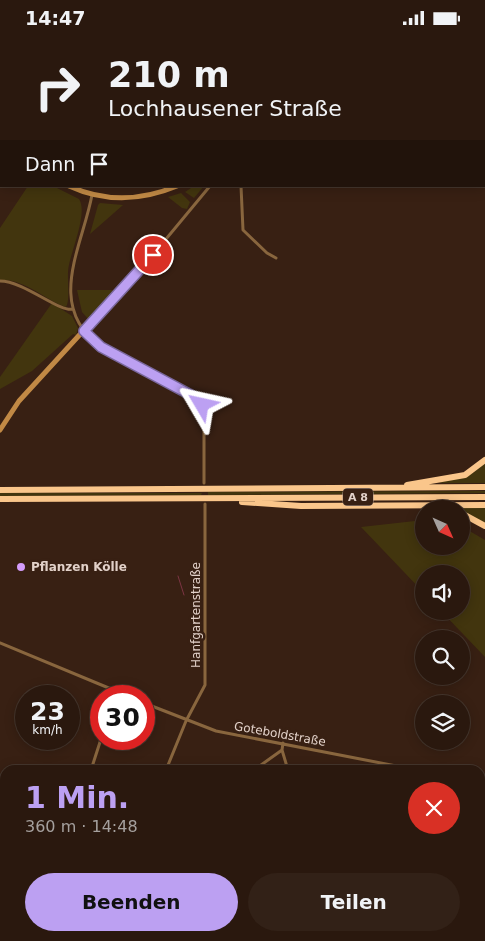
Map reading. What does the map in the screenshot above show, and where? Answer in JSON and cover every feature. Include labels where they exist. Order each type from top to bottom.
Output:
[{"type":"highway","points":[[392,488],[464,475],[485,461]]},
{"type":"highway","name":"A 8","points":[[0,489],[485,487]]},
{"type":"highway","name":"A 8","points":[[0,499],[485,497]]},
{"type":"highway","points":[[231,498],[239,501],[293,505],[415,505]]},
{"type":"highway","points":[[470,505],[485,505]]},
{"type":"highway","points":[[470,518],[485,526]]},
{"type":"street","points":[[72,187],[92,195],[134,198],[173,187]]},
{"type":"street","points":[[0,430],[19,401],[142,268],[209,187]]},
{"type":"street","points":[[241,187],[243,230],[267,253],[276,258]]},
{"type":"street","points":[[92,195],[71,276],[70,288],[73,309],[84,331],[101,347],[199,400],[204,417],[204,483]]},
{"type":"street","points":[[0,281],[19,284],[62,309],[73,309]]},
{"type":"street","points":[[199,400],[205,396]]},
{"type":"street","name":"Hanfgartenstraße","points":[[168,765],[186,721],[205,685],[205,504]]},
{"type":"street","points":[[0,643],[96,685]]},
{"type":"street","name":"Goteboldstraße","points":[[155,708],[216,731],[392,765]]},
{"type":"street","points":[[283,743],[282,750],[286,765]]},
{"type":"street","points":[[93,765],[97,750]]},
{"type":"street","points":[[261,765],[282,750]]},
{"type":"shaded area","points":[[27,187],[55,187],[79,199],[82,213],[68,270],[68,299],[66,307],[26,286],[0,280],[0,228]]},
{"type":"shaded area","points":[[192,187],[203,187],[194,198],[185,192]]},
{"type":"shaded area","points":[[181,193],[190,202],[187,209],[182,208],[168,197]]},
{"type":"shaded area","points":[[100,203],[123,205],[90,234],[98,205]]},
{"type":"shaded area","points":[[77,290],[112,290],[115,292],[89,320],[82,312]]},
{"type":"shaded area","points":[[52,303],[72,316],[78,328],[76,335],[73,334],[32,371],[0,389],[0,377]]},
{"type":"shaded area","points":[[485,463],[485,483],[438,483],[473,473]]},
{"type":"shaded area","points":[[485,491],[485,493],[208,495],[208,492]]},
{"type":"shaded area","points":[[0,493],[202,493],[201,495],[0,496]]},
{"type":"shaded area","points":[[470,508],[485,508],[485,523],[470,516]]},
{"type":"shaded area","points":[[415,521],[415,555],[470,555],[470,531],[485,540],[485,657],[470,641],[470,630],[459,630],[450,620],[470,620],[470,565],[415,565],[415,584],[361,527]]},
{"type":"waterway","points":[[178,576],[184,595]]},
{"type":"place","name":"Pflanzen Kölle","points":[[21,567]]},
{"type":"route","points":[[153,255],[84,331],[101,347],[189,394],[199,400],[202,405]]}]
